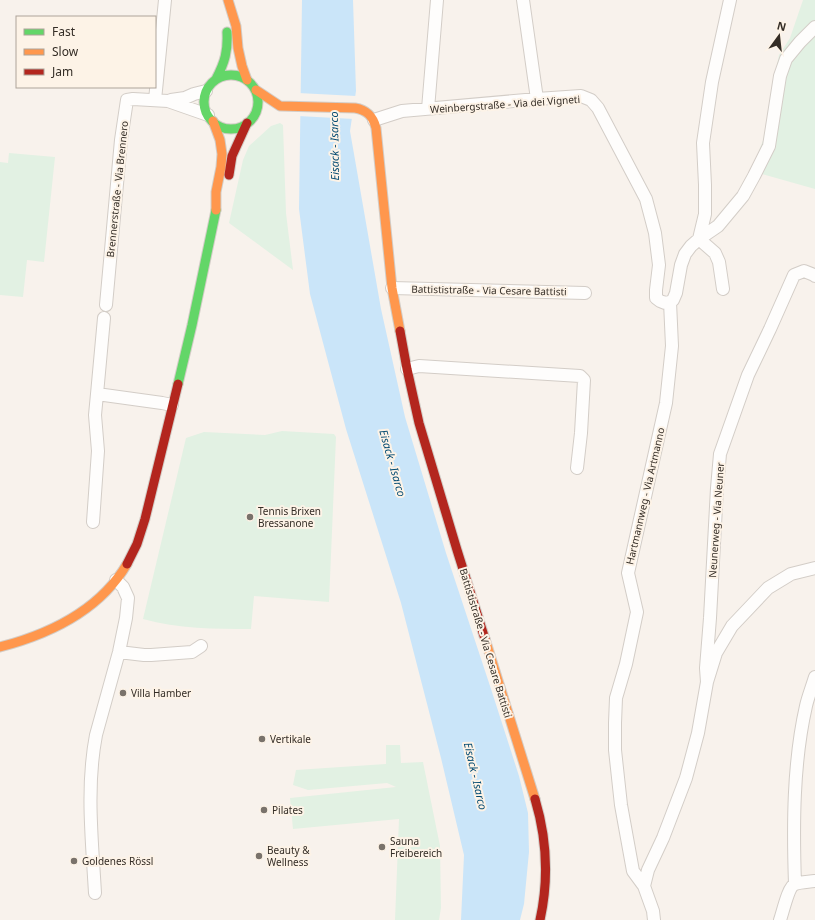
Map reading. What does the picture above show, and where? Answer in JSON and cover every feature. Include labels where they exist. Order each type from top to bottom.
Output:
[{"type":"main road","points":[[216,79],[227,55],[228,45],[226,27],[228,0]]},
{"type":"main road","points":[[228,0],[236,26],[238,48],[247,80]]},
{"type":"main road","points":[[0,647],[43,634],[87,608],[116,580],[130,559],[145,523],[195,312],[217,208],[216,192],[222,154],[220,140],[205,107],[204,99],[210,84],[222,76],[235,75],[247,80],[277,108],[292,106],[355,108],[361,109],[368,113],[374,120]]},
{"type":"main road","points":[[227,182],[232,156],[238,142],[256,112],[258,97],[256,90]]},
{"type":"main road","points":[[250,121],[263,116]]},
{"type":"main road","name":"Brennerstraße - Via Brennero","points":[[210,118],[219,126],[226,128],[241,127],[250,121]]},
{"type":"main road","name":"Battististraße - Via Cesare Battisti","points":[[374,120],[392,288],[420,423],[455,543],[539,812],[546,860],[546,879],[540,920]]},
{"type":"main road","points":[[217,208],[225,194]]},
{"type":"street","points":[[155,100],[165,0]]},
{"type":"street","points":[[428,110],[437,0]]},
{"type":"street","points":[[523,0],[537,99]]},
{"type":"street","points":[[699,239],[705,214],[703,143],[712,82],[730,0]]},
{"type":"street","points":[[670,302],[674,300],[681,265],[685,254],[699,239],[718,226],[743,196],[770,146],[780,76],[786,60],[800,42],[815,27]]},
{"type":"street","name":"Brennerstraße - Via Brennero","points":[[106,305],[120,147],[127,100],[134,98],[168,101],[185,98],[206,91]]},
{"type":"street","name":"Weinbergstraße - Via dei Vigneti","points":[[374,120],[402,111],[581,96],[591,100],[598,108],[646,199],[655,233],[659,265],[656,298],[665,303],[670,302]]},
{"type":"street","name":"Brennerstraße - Via Brennero","points":[[168,101],[210,118]]},
{"type":"street","points":[[699,239],[715,253],[719,262],[724,288]]},
{"type":"street","name":"Neunerweg - Via Neuner","points":[[707,682],[706,668],[720,454],[748,375],[794,275],[804,271],[815,276]]},
{"type":"street","name":"Battististraße - Via Cesare Battisti","points":[[392,288],[585,292]]},
{"type":"street","name":"Hartmannweg - Via Artmanno","points":[[654,920],[653,911],[644,886],[633,871],[621,805],[615,750],[615,718],[616,698],[626,664],[637,612],[628,573],[666,403],[672,346],[670,302]]},
{"type":"street","points":[[93,522],[98,451],[95,415],[104,318]]},
{"type":"street","points":[[408,369],[419,366],[580,376],[584,380],[582,433],[577,468]]},
{"type":"street","points":[[97,394],[172,405]]},
{"type":"street","name":"Neunerweg - Via Neuner","points":[[644,886],[648,870],[663,838],[686,778],[698,733],[707,682],[716,653],[732,626],[768,588],[791,574],[815,568]]},
{"type":"street","points":[[96,893],[90,796],[91,778],[96,735],[119,652],[126,618],[128,598],[123,587],[116,580]]},
{"type":"street","points":[[119,652],[151,655],[192,652],[201,646]]},
{"type":"street","points":[[795,884],[794,819],[798,746],[806,705],[815,677]]},
{"type":"street","points":[[780,920],[792,886],[795,884],[815,882]]},
{"type":"green space","points":[[803,0],[815,0],[815,189],[751,171],[764,138],[779,55],[790,38]]},
{"type":"green space","points":[[280,123],[283,125],[286,213],[293,270],[229,223],[243,160],[249,146],[271,126]]},
{"type":"green space","points":[[9,153],[55,157],[44,262],[27,260],[23,297],[0,295],[0,162],[8,163]]},
{"type":"green space","name":"Tennis Brixen Bressanone","points":[[282,431],[334,434],[336,437],[329,602],[254,596],[251,629],[183,627],[143,619],[186,438],[204,432],[265,435]]},
{"type":"green space","points":[[386,745],[400,745],[401,763],[423,762],[440,846],[441,908],[439,920],[395,920],[399,819],[293,829],[290,798],[396,787],[387,783],[308,790],[293,785],[296,770],[386,764]]},
{"type":"water","name":"Eisack - Isarco","points":[[302,0],[353,0],[356,91],[350,131],[381,309],[405,417],[446,553],[519,776],[528,813],[529,852],[524,904],[520,920],[461,920],[464,855],[441,758],[401,603],[346,429],[310,294],[299,209]]},
{"type":"pier","points":[[298,93],[356,96],[354,119],[298,116]]},
{"type":"traffic: fast","points":[[216,79],[222,67],[225,56],[227,32]]},
{"type":"traffic: fast","points":[[231,75],[241,77],[250,83],[256,92],[258,102],[256,112],[250,121],[241,127],[231,129],[221,127],[212,121],[206,112],[204,102],[206,92],[212,83],[221,77],[231,75]]},
{"type":"traffic: fast","points":[[178,384],[216,210]]},
{"type":"traffic: slow","points":[[228,0],[236,26],[238,48],[247,80]]},
{"type":"traffic: slow","points":[[256,90],[280,106],[355,108],[363,110],[369,114],[373,120],[376,128],[392,288],[400,331]]},
{"type":"traffic: slow","points":[[213,121],[220,140],[222,154],[216,192],[216,210]]},
{"type":"traffic: slow","points":[[0,647],[37,635],[72,618],[103,595],[127,564]]},
{"type":"traffic: slow","points":[[485,639],[535,799]]},
{"type":"traffic: jam","points":[[229,175],[232,156],[247,123]]},
{"type":"traffic: jam","points":[[400,331],[419,423],[485,639]]},
{"type":"traffic: jam","points":[[127,564],[137,544],[145,519],[178,384]]},
{"type":"traffic: jam","points":[[535,799],[542,829],[546,874],[540,920]]},
{"type":"place","name":"Tennis Brixen Bressanone","points":[[250,517]]},
{"type":"place","name":"Villa Hamber","points":[[123,693]]},
{"type":"place","name":"Vertikale","points":[[262,739]]},
{"type":"place","name":"Pilates","points":[[264,810]]},
{"type":"place","name":"Sauna Freibereich","points":[[382,847]]},
{"type":"place","name":"Beauty & Wellness","points":[[259,856]]},
{"type":"place","name":"Goldenes Rössl","points":[[74,861]]}]
